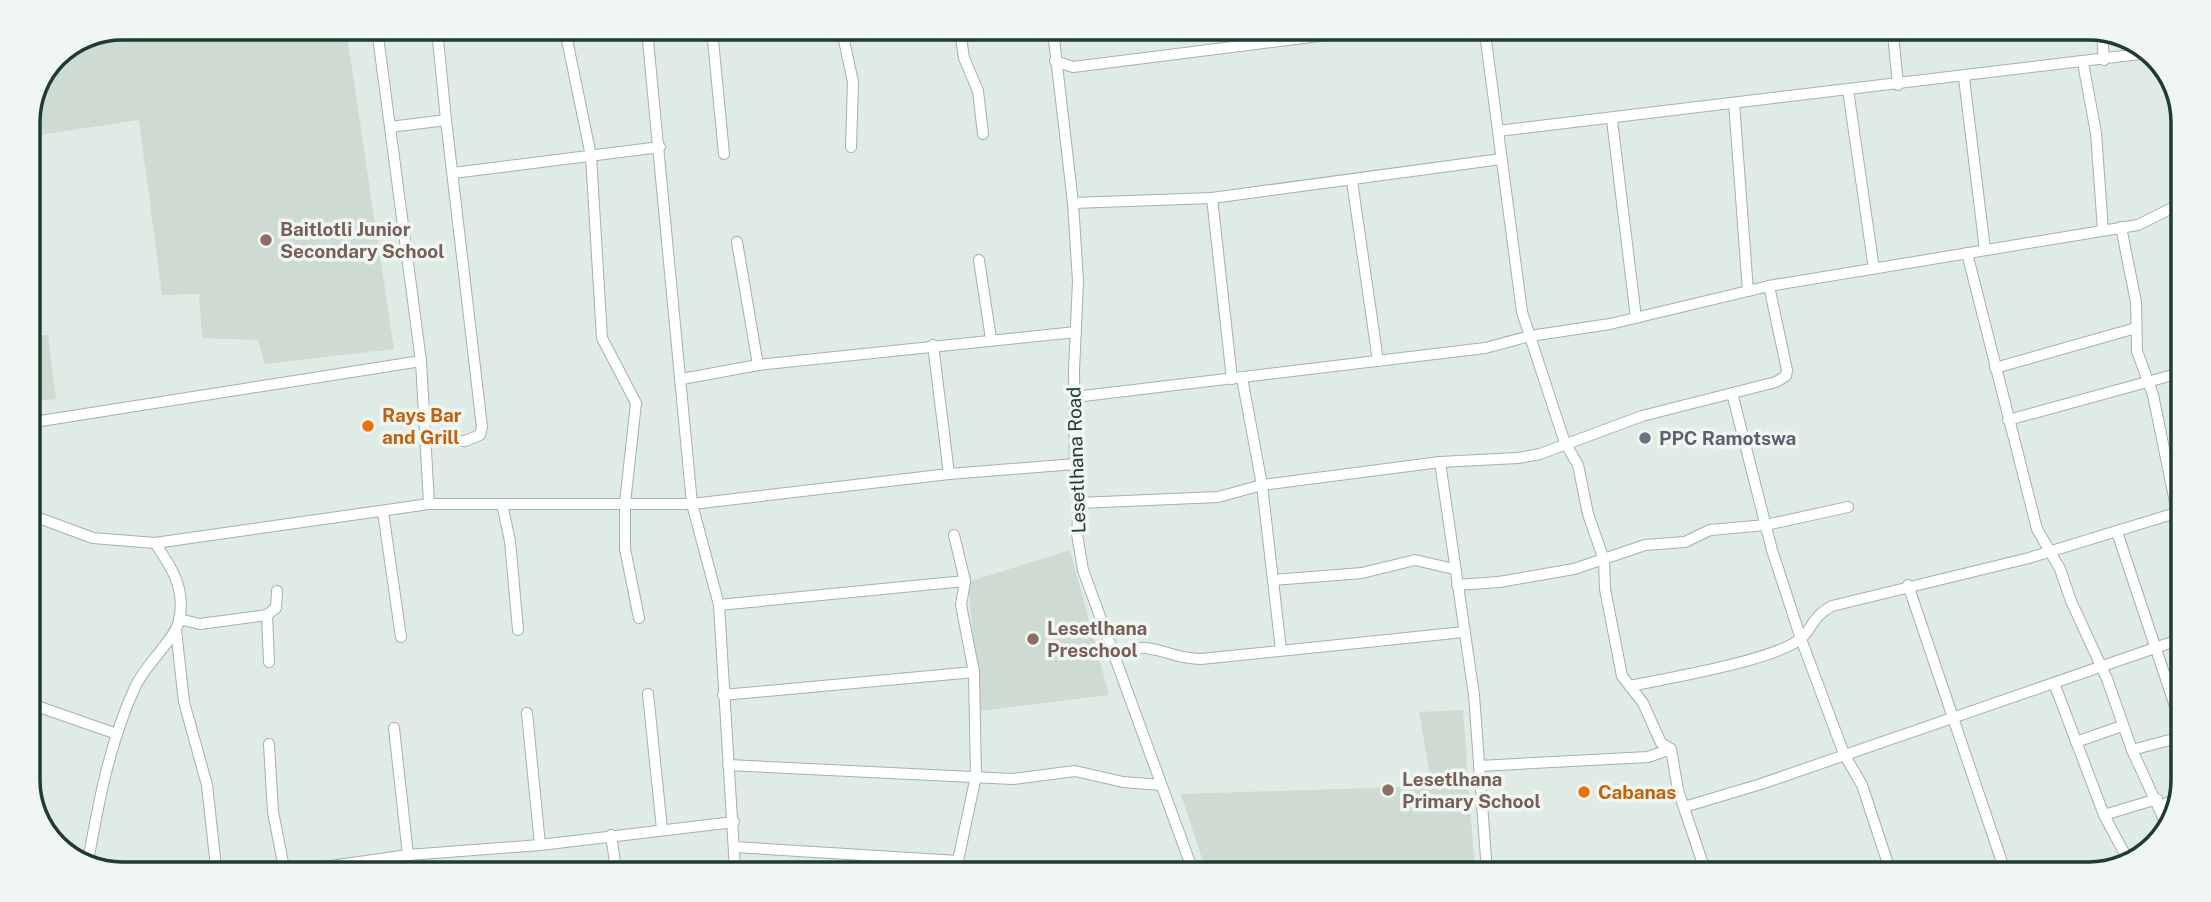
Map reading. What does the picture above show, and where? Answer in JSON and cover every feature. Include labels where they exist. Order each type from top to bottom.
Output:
[{"type":"street","points":[[378,40],[421,361],[429,505]]},
{"type":"street","points":[[426,441],[472,440],[480,435],[482,426],[438,40]]},
{"type":"street","points":[[567,40],[591,156],[602,338],[636,402],[625,503],[626,556],[639,618]]},
{"type":"street","points":[[648,40],[692,504],[719,605],[735,862]]},
{"type":"street","points":[[713,40],[724,154]]},
{"type":"street","points":[[844,40],[853,82],[851,147]]},
{"type":"street","points":[[961,40],[964,58],[978,91],[983,134]]},
{"type":"street","name":"Lesetlhana Road","points":[[1054,40],[1073,203],[1078,281],[1075,397],[1075,464],[1079,503],[1077,534],[1083,570],[1190,862]]},
{"type":"street","points":[[1055,61],[1073,67],[1287,40]]},
{"type":"street","points":[[1486,40],[1520,300],[1565,443],[1578,465],[1587,514],[1604,560],[1605,589],[1619,667],[1643,703],[1661,743],[1671,749],[1678,790],[1702,862]]},
{"type":"street","points":[[1894,40],[1898,85]]},
{"type":"street","points":[[2103,42],[2104,60]]},
{"type":"street","points":[[1497,131],[1612,120],[2136,56]]},
{"type":"street","points":[[2083,63],[2096,133],[2103,230]]},
{"type":"street","points":[[1964,78],[1985,250]]},
{"type":"street","points":[[1848,90],[1874,269]]},
{"type":"street","points":[[1734,103],[1748,291]]},
{"type":"street","points":[[390,127],[446,120]]},
{"type":"street","points":[[1612,120],[1636,318]]},
{"type":"street","points":[[453,173],[660,147]]},
{"type":"street","points":[[1073,203],[1212,198],[1501,159]]},
{"type":"street","points":[[1352,181],[1378,361]]},
{"type":"street","points":[[1212,198],[1237,379],[1262,485],[1281,650]]},
{"type":"street","points":[[1075,397],[1485,348],[1530,336],[1572,332],[1769,286],[2151,221],[2171,209]]},
{"type":"street","points":[[2121,227],[2136,302],[2137,351],[2148,379],[2171,481]]},
{"type":"street","points":[[737,242],[758,365]]},
{"type":"street","points":[[1967,253],[2037,529],[2047,552],[2060,569],[2132,750],[2163,815]]},
{"type":"street","points":[[979,260],[991,339]]},
{"type":"street","points":[[1079,503],[1219,497],[1262,485],[1440,462],[1518,458],[1541,454],[1642,416],[1776,382],[1786,376],[1769,286]]},
{"type":"street","points":[[1995,368],[2136,328]]},
{"type":"street","points":[[682,379],[758,365],[1076,332]]},
{"type":"street","points":[[933,345],[949,474]]},
{"type":"street","points":[[40,421],[421,361]]},
{"type":"street","points":[[2008,420],[2171,375]]},
{"type":"street","points":[[1732,393],[1766,525],[1801,639],[1844,754],[1862,785],[1887,862]]},
{"type":"street","points":[[1440,462],[1464,632],[1479,766],[1485,862]]},
{"type":"street","points":[[40,518],[93,538],[155,543],[429,505],[692,504],[949,474],[1075,464]]},
{"type":"street","points":[[502,504],[510,541],[518,630]]},
{"type":"street","points":[[1457,585],[1534,577],[1604,560],[1645,545],[1685,542],[1713,529],[1766,525],[1848,507]]},
{"type":"street","points":[[383,512],[401,637]]},
{"type":"street","points":[[1630,686],[1723,665],[1801,639],[1812,619],[1832,606],[2047,552],[2171,514]]},
{"type":"street","points":[[2117,532],[2155,648],[2171,684]]},
{"type":"street","points":[[954,535],[965,581],[961,605],[974,672],[976,776],[963,825],[958,862]]},
{"type":"street","points":[[155,543],[177,575],[181,593],[176,630],[184,702],[207,785],[215,862]]},
{"type":"street","points":[[1273,580],[1362,573],[1415,560],[1454,569]]},
{"type":"street","points":[[719,605],[965,581]]},
{"type":"street","points":[[1908,585],[1950,717],[2002,862]]},
{"type":"street","points":[[179,619],[200,624],[267,615],[276,608],[277,591]]},
{"type":"street","points":[[267,615],[269,662]]},
{"type":"street","points":[[89,854],[102,780],[117,734],[140,677],[176,630]]},
{"type":"street","points":[[1115,659],[1131,647],[1143,647],[1183,659],[1232,657],[1464,632]]},
{"type":"street","points":[[1684,807],[2171,642]]},
{"type":"street","points":[[723,695],[974,672]]},
{"type":"street","points":[[2054,683],[2104,815],[2124,853]]},
{"type":"street","points":[[648,694],[662,829]]},
{"type":"street","points":[[40,707],[117,734]]},
{"type":"street","points":[[527,713],[540,845]]},
{"type":"street","points":[[2076,743],[2122,726]]},
{"type":"street","points":[[394,728],[408,855]]},
{"type":"street","points":[[2132,750],[2171,740]]},
{"type":"street","points":[[269,744],[273,812],[283,862]]},
{"type":"street","points":[[1479,766],[1648,757],[1671,749]]},
{"type":"street","points":[[728,765],[1023,778],[1074,771],[1124,782],[1161,785]]},
{"type":"street","points":[[2104,815],[2167,801]]},
{"type":"street","points":[[386,862],[408,855],[540,845],[734,822]]},
{"type":"street","points":[[611,835],[615,862]]},
{"type":"street","points":[[735,847],[910,862]]},
{"type":"shaded area","name":"Baitlotli Junior Secondary School","points":[[348,40],[394,349],[265,364],[258,340],[202,338],[199,294],[162,295],[139,120],[40,135],[42,106],[54,77],[64,64],[77,54],[106,42]]},
{"type":"shaded area","points":[[40,335],[48,335],[56,399],[40,401]]},
{"type":"shaded area","name":"Lesetlhana Preschool","points":[[1070,550],[1109,695],[980,711],[968,582]]},
{"type":"shaded area","name":"Lesetlhana Primary School","points":[[1463,710],[1474,862],[1203,862],[1181,794],[1432,786],[1419,712]]},
{"type":"place","name":"Baitlotli Junior Secondary School","points":[[266,240]]},
{"type":"place","name":"Rays Bar and Grill","points":[[368,426]]},
{"type":"place","name":"PPC Ramotswa","points":[[1645,438]]},
{"type":"place","name":"Lesetlhana Preschool","points":[[1033,639]]},
{"type":"place","name":"Lesetlhana Primary School","points":[[1388,790]]},
{"type":"place","name":"Cabanas","points":[[1584,792]]}]
